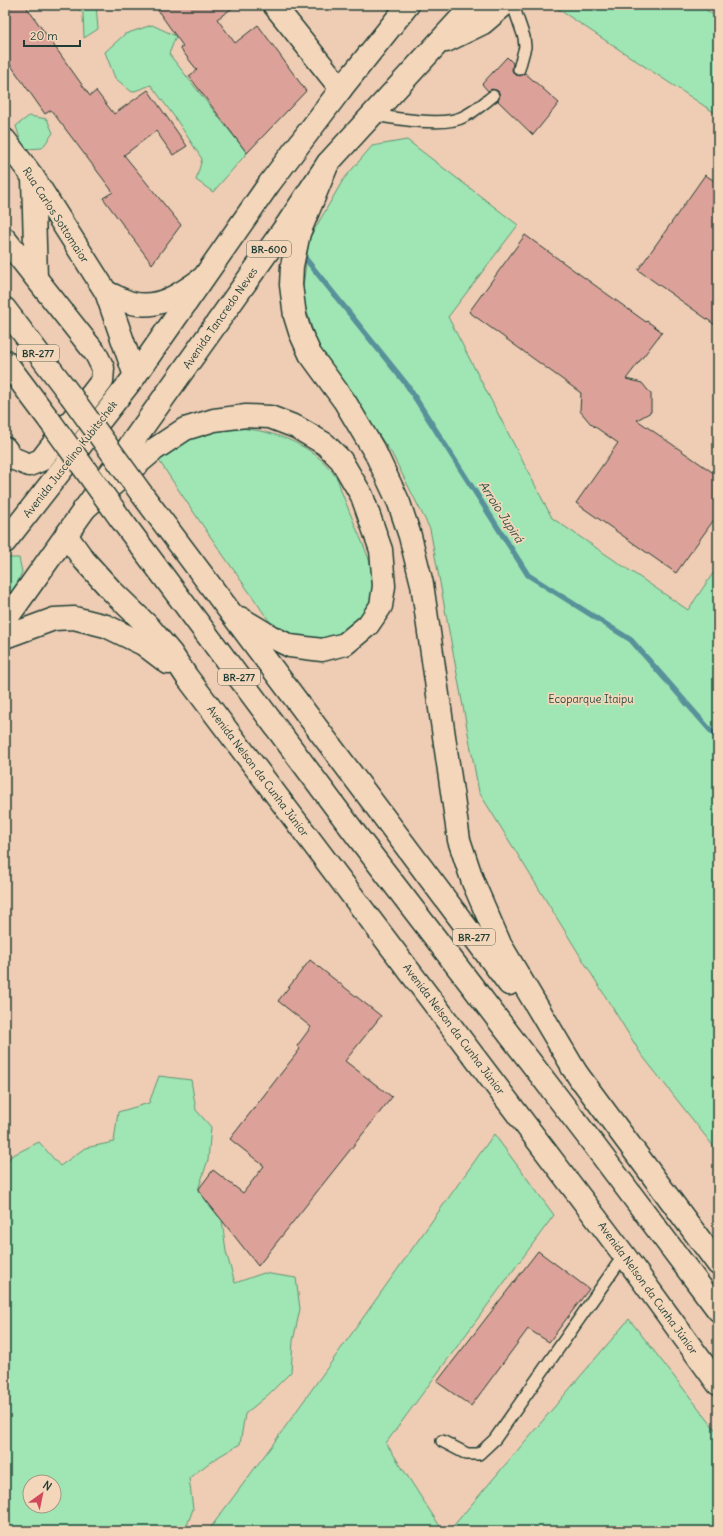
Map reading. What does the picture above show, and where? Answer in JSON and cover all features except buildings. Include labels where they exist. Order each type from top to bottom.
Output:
[{"type":"main road","points":[[274,5],[341,90]]},
{"type":"main road","name":"BR-600","points":[[135,376],[206,277],[269,184],[408,5]]},
{"type":"main road","name":"Avenida Tancredo Neves","points":[[84,510],[288,223],[328,163],[473,5]]},
{"type":"main road","points":[[435,47],[483,23],[504,5]]},
{"type":"main road","name":"Rua Carlos Sottomaior","points":[[5,140],[33,177],[106,292],[135,376]]},
{"type":"main road","points":[[328,163],[299,233],[292,266],[291,286],[298,327],[310,354],[345,402],[376,454],[399,503],[410,536],[422,584],[459,840],[473,882],[500,944],[580,1079]]},
{"type":"main road","points":[[33,177],[36,278]]},
{"type":"main road","points":[[5,239],[96,354],[103,368],[102,381],[40,460],[29,465],[12,458],[5,448]]},
{"type":"main road","points":[[106,292],[131,303],[147,305],[162,302],[178,295],[206,277]]},
{"type":"main road","name":"BR-277","points":[[5,309],[718,1264]]},
{"type":"main road","name":"BR-277","points":[[5,361],[357,836],[588,1137],[718,1310]]},
{"type":"main road","name":"Avenida Juscelino Kubitschek","points":[[5,542],[135,376]]},
{"type":"main road","points":[[5,621],[84,510],[161,445],[185,429],[214,420],[246,416],[270,417],[296,427],[325,444],[341,460],[362,496],[380,550],[384,586],[380,606],[368,625],[345,644],[322,650],[290,646],[230,612]]},
{"type":"main road","name":"Avenida Nelson da Cunha Júnior","points":[[66,536],[84,560],[112,591],[150,628],[171,653],[187,677],[624,1255],[718,1384]]},
{"type":"main road","name":"Avenida Nelson da Cunha Júnior","points":[[5,637],[54,619],[74,618],[106,626],[143,644],[187,677]]},
{"type":"lane","points":[[513,5],[524,37],[525,47],[520,69]]},
{"type":"lane","points":[[372,115],[425,121],[445,121],[464,117],[493,96]]},
{"type":"lane","points":[[442,1441],[467,1454],[479,1454],[495,1439],[624,1255]]},
{"type":"green space","points":[[73,5],[96,5],[98,29],[84,38],[83,13]]},
{"type":"green space","points":[[552,5],[699,5],[718,18],[718,115]]},
{"type":"green space","points":[[152,25],[176,36],[169,54],[247,153],[213,192],[196,180],[202,159],[176,119],[151,85],[132,92],[115,78],[105,52],[125,34]]},
{"type":"green space","points":[[29,116],[47,119],[53,133],[42,148],[26,149],[20,139],[16,126]]},
{"type":"green space","name":"Ecoparque Itaipu","points":[[407,140],[518,225],[448,317],[552,518],[688,610],[718,566],[718,1152],[641,1054],[479,792],[430,529],[392,454],[317,345],[302,295],[309,239],[343,180],[372,146]]},
{"type":"green space","points":[[239,428],[266,432],[280,436],[306,448],[327,466],[337,479],[368,557],[373,578],[370,601],[362,615],[352,626],[339,634],[324,639],[308,640],[293,637],[275,628],[216,545],[158,459],[189,437],[222,429]]},
{"type":"green space","points":[[5,558],[19,558],[22,572],[15,588],[5,601]]},
{"type":"green space","points":[[159,1076],[191,1080],[196,1110],[211,1127],[208,1160],[198,1190],[222,1219],[226,1252],[235,1283],[264,1273],[296,1278],[300,1309],[293,1341],[291,1372],[269,1394],[245,1414],[240,1444],[213,1460],[189,1478],[193,1509],[185,1531],[5,1531],[5,1166],[11,1156],[39,1142],[60,1166],[85,1148],[114,1142],[118,1112],[149,1103]]},
{"type":"green space","points":[[494,1134],[554,1215],[386,1443],[443,1531],[208,1531],[273,1444]]},
{"type":"green space","points":[[629,1319],[718,1433],[718,1531],[449,1531]]},
{"type":"waterway","name":"Arroio Jupirá","points":[[305,258],[407,385],[528,575],[631,640],[718,739]]}]
